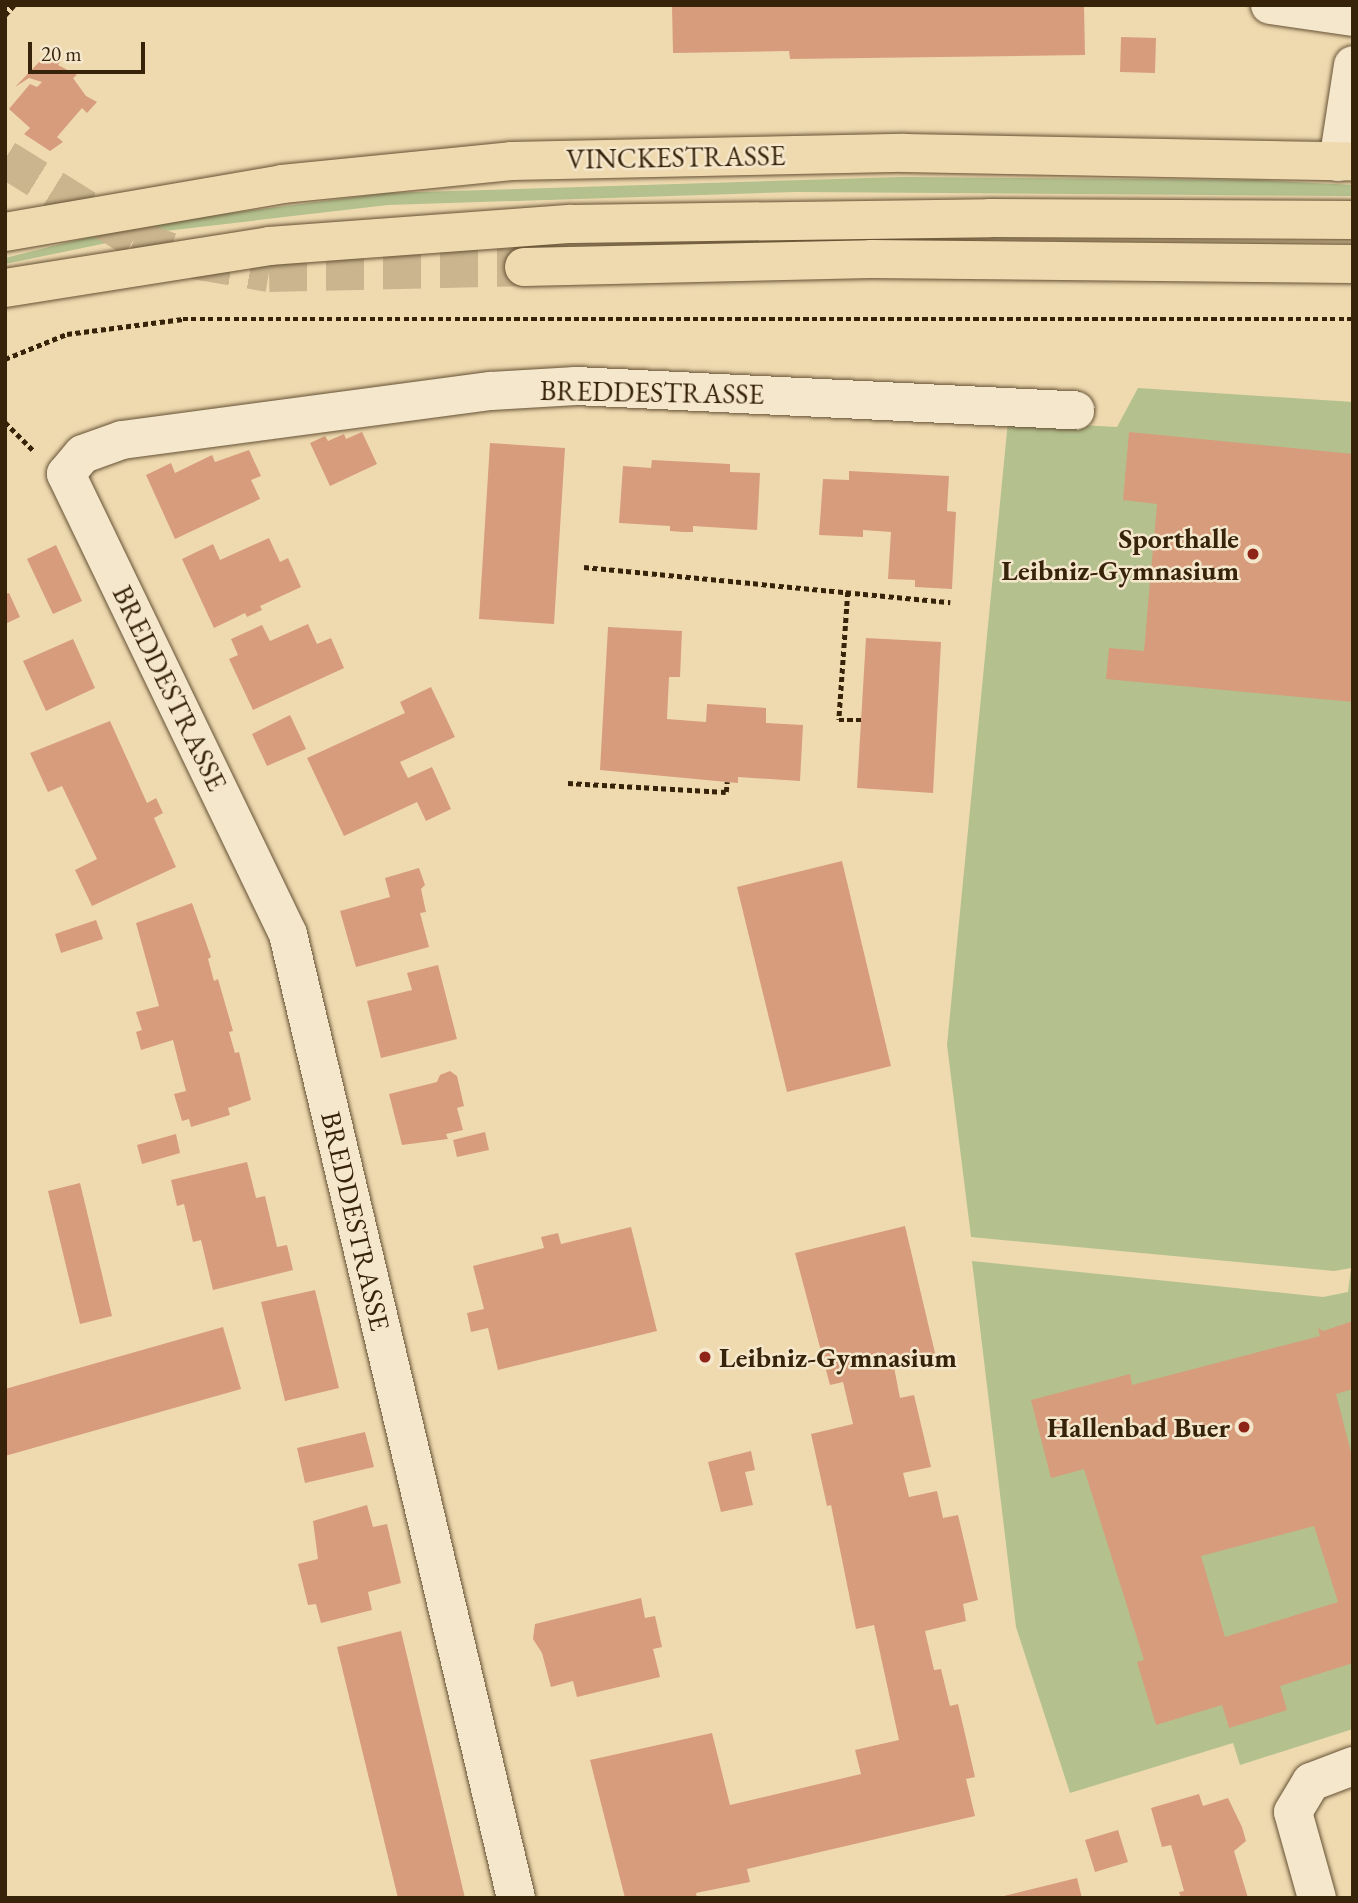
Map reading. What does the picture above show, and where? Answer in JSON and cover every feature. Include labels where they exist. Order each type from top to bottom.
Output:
[{"type":"main road","name":"VINCKESTRASSE","points":[[5,232],[68,218],[282,184],[510,161],[904,153],[1345,162]]},
{"type":"main road","points":[[5,204],[68,218]]},
{"type":"main road","points":[[5,288],[269,246],[571,224],[990,218],[1353,220]]},
{"type":"main road","points":[[524,267],[871,259],[1353,264]]},
{"type":"street","points":[[1270,5],[1353,17]]},
{"type":"street","points":[[1345,162],[1353,65]]},
{"type":"street","name":"BREDDESTRASSE","points":[[516,1898],[288,934],[66,474],[83,454],[122,440],[491,391],[576,386],[1075,410]]},
{"type":"street","points":[[1317,1898],[1293,1812],[1300,1796],[1311,1782],[1353,1766]]},
{"type":"path","points":[[5,15],[14,5]]},
{"type":"path","points":[[5,359],[67,334],[183,319],[1353,319]]},
{"type":"path","points":[[584,567],[950,602]]},
{"type":"path","points":[[848,592],[839,720],[860,720]]},
{"type":"path","points":[[568,783],[726,792],[727,782]]},
{"type":"green space","points":[[901,177],[1257,180],[1353,185],[1353,196],[796,192],[388,205],[165,231],[5,264],[5,258],[137,225],[387,193]]},
{"type":"green space","points":[[1138,388],[1353,402],[1353,1729],[1240,1765],[1233,1743],[1070,1793],[1016,1627],[972,1261],[1323,1297],[1348,1292],[1351,1268],[1334,1271],[971,1237],[947,1045],[1008,421],[1117,427]]},
{"type":"building","points":[[672,5],[1084,5],[1085,55],[790,59],[789,51],[673,53]]},
{"type":"building","points":[[1121,37],[1156,38],[1155,73],[1120,72]]},
{"type":"building","points":[[56,56],[61,61],[58,65],[77,75],[73,78],[86,96],[97,102],[87,113],[82,108],[57,137],[63,142],[50,151],[24,134],[30,128],[9,109],[30,84],[37,87],[42,82],[29,78],[15,87],[43,58]]},
{"type":"building","points":[[362,432],[377,464],[330,486],[310,443],[325,436],[328,441],[344,434],[346,439]]},
{"type":"building","name":"Sporthalle Leibniz-Gymnasium","points":[[1129,432],[1353,454],[1353,702],[1106,679],[1109,648],[1144,651],[1157,504],[1123,500]]},
{"type":"building","points":[[490,443],[565,448],[554,624],[479,619]]},
{"type":"building","points":[[249,450],[261,476],[251,480],[260,499],[175,539],[146,475],[171,463],[175,473],[212,455],[215,462]]},
{"type":"building","points":[[652,460],[730,464],[730,472],[760,473],[757,530],[693,526],[693,532],[683,532],[670,531],[670,526],[619,523],[623,466],[651,468]]},
{"type":"building","points":[[849,471],[949,476],[947,511],[956,512],[952,589],[915,587],[915,580],[888,579],[891,532],[863,530],[863,537],[819,535],[823,479],[849,480]]},
{"type":"building","points":[[269,538],[280,562],[288,558],[301,587],[260,606],[262,610],[247,617],[245,613],[214,628],[182,559],[213,544],[220,560]]},
{"type":"building","points":[[56,545],[82,601],[53,614],[27,559]]},
{"type":"building","points":[[9,593],[20,617],[5,624],[5,594]]},
{"type":"building","points":[[308,624],[317,644],[331,638],[344,668],[253,710],[229,659],[238,655],[231,639],[262,625],[270,641]]},
{"type":"building","points":[[608,627],[682,631],[680,677],[669,677],[667,719],[706,722],[707,704],[766,708],[766,723],[803,725],[800,781],[738,777],[738,783],[600,770]]},
{"type":"building","points":[[866,638],[941,642],[933,793],[857,788]]},
{"type":"building","points":[[73,639],[95,688],[46,711],[23,661]]},
{"type":"building","points":[[431,687],[455,737],[400,762],[408,778],[432,767],[451,809],[426,821],[417,802],[344,836],[307,758],[405,713],[400,702]]},
{"type":"building","points":[[290,715],[306,749],[267,766],[252,734]]},
{"type":"building","points":[[110,721],[147,803],[156,798],[163,813],[154,818],[176,867],[92,906],[75,870],[97,859],[62,786],[48,792],[30,753]]},
{"type":"building","points":[[842,861],[891,1066],[787,1092],[737,887]]},
{"type":"building","points":[[419,868],[425,885],[421,889],[426,912],[420,913],[429,947],[356,967],[340,911],[390,897],[385,878]]},
{"type":"building","points":[[192,903],[211,957],[208,959],[214,981],[218,979],[233,1031],[229,1032],[235,1053],[239,1052],[251,1100],[228,1108],[230,1115],[191,1127],[189,1119],[182,1121],[174,1094],[186,1091],[173,1040],[141,1050],[136,1032],[142,1030],[136,1012],[159,1006],[136,923]]},
{"type":"building","points":[[96,920],[103,939],[61,953],[55,934]]},
{"type":"building","points":[[438,965],[457,1039],[381,1058],[367,1001],[412,990],[407,973]]},
{"type":"building","points":[[450,1071],[457,1076],[464,1106],[457,1108],[463,1130],[446,1134],[448,1139],[402,1145],[389,1094],[437,1082],[440,1075]]},
{"type":"building","points":[[485,1132],[489,1150],[457,1157],[453,1140]]},
{"type":"building","points":[[176,1134],[180,1153],[142,1164],[137,1145]]},
{"type":"building","points":[[247,1162],[256,1198],[265,1196],[277,1247],[287,1245],[293,1270],[213,1290],[201,1240],[193,1242],[184,1204],[177,1206],[171,1180]]},
{"type":"building","points":[[80,1183],[112,1316],[80,1324],[48,1191]]},
{"type":"building","points":[[905,1226],[935,1353],[893,1362],[900,1398],[914,1395],[931,1467],[903,1473],[909,1497],[937,1491],[943,1518],[958,1515],[978,1600],[963,1604],[966,1621],[925,1631],[934,1670],[941,1669],[950,1706],[958,1704],[975,1777],[966,1779],[975,1816],[747,1869],[750,1882],[696,1893],[697,1898],[625,1898],[590,1760],[712,1733],[730,1805],[861,1774],[855,1750],[899,1740],[874,1625],[856,1629],[831,1505],[827,1506],[811,1434],[853,1424],[843,1382],[830,1385],[795,1253]]},
{"type":"building","points":[[631,1227],[657,1331],[498,1370],[488,1328],[471,1332],[467,1313],[484,1309],[473,1266],[544,1248],[541,1237],[558,1233],[561,1244]]},
{"type":"building","points":[[315,1290],[339,1388],[285,1401],[261,1302]]},
{"type":"building","points":[[1353,1321],[1353,1389],[1336,1394],[1353,1460],[1353,1663],[1280,1686],[1287,1710],[1229,1728],[1222,1705],[1156,1725],[1137,1662],[1144,1660],[1084,1469],[1051,1478],[1031,1400],[1130,1374],[1132,1385],[1320,1336],[1318,1328],[1323,1331]],"holes":[[[1314,1526],[1338,1602],[1225,1637],[1201,1556]]]},
{"type":"building","points":[[223,1327],[241,1389],[5,1456],[5,1389]]},
{"type":"building","points":[[365,1432],[374,1467],[305,1483],[297,1448]]},
{"type":"building","points":[[751,1451],[755,1470],[745,1472],[753,1505],[721,1512],[708,1462]]},
{"type":"building","points":[[367,1505],[373,1527],[387,1524],[401,1583],[368,1592],[372,1610],[321,1623],[316,1604],[308,1605],[298,1564],[318,1559],[313,1521]]},
{"type":"building","points":[[641,1598],[645,1618],[655,1616],[662,1647],[653,1649],[660,1677],[577,1697],[573,1681],[551,1687],[542,1653],[533,1639],[535,1624]]},
{"type":"building","points":[[401,1631],[465,1898],[398,1898],[337,1647]]},
{"type":"building","points":[[1199,1794],[1203,1806],[1228,1798],[1242,1827],[1246,1841],[1234,1851],[1248,1898],[1181,1898],[1179,1892],[1184,1891],[1171,1845],[1162,1847],[1151,1808]]},
{"type":"building","points":[[1118,1830],[1128,1862],[1095,1872],[1085,1840]]},
{"type":"building","points":[[1077,1878],[1082,1898],[1000,1898],[1000,1897]]},
{"type":"tunnel","points":[[5,159],[134,239],[194,260],[269,273],[524,267]]},
{"type":"place","name":"Sporthalle Leibniz-Gymnasium","points":[[1253,554]]},
{"type":"place","name":"Leibniz-Gymnasium","points":[[705,1357]]},
{"type":"place","name":"Hallenbad Buer","points":[[1244,1427]]}]
